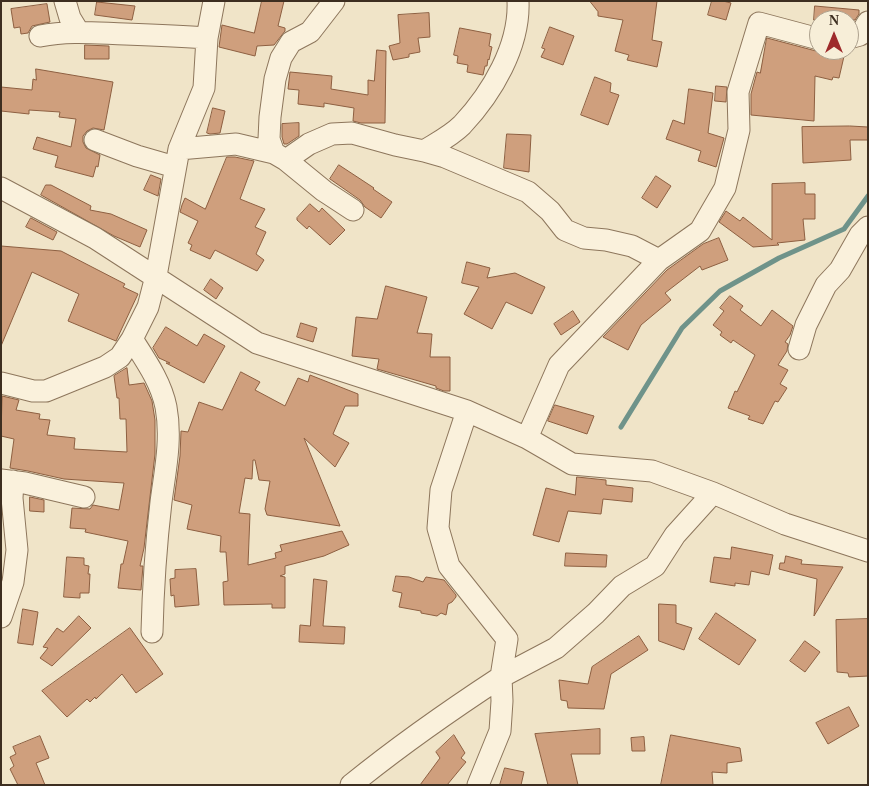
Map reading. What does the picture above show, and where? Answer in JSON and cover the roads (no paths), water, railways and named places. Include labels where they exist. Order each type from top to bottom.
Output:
[{"type":"street","points":[[65,1],[70,18],[78,31]]},
{"type":"street","points":[[1,383],[33,391],[46,391],[105,367],[120,357],[132,339],[148,307],[156,276],[177,158],[204,88],[207,38],[214,1]]},
{"type":"street","points":[[334,1],[310,32],[291,42],[281,58],[275,79],[269,139],[280,157],[324,191],[353,210]]},
{"type":"street","points":[[424,151],[443,140],[461,125],[487,92],[507,59],[519,13],[518,1]]},
{"type":"street","points":[[527,438],[559,365],[659,260],[700,231],[725,188],[739,130],[738,92],[758,22],[809,36]]},
{"type":"street","points":[[859,35],[868,22]]},
{"type":"street","points":[[40,36],[58,32],[78,31],[207,38]]},
{"type":"street","points":[[95,140],[137,156],[177,158],[236,144],[280,157],[332,134],[352,133],[424,151],[464,164],[528,192],[550,211],[565,230],[584,238],[606,240],[632,246],[659,260]]},
{"type":"street","points":[[1,188],[95,238],[257,343],[467,412],[527,438],[572,464],[652,471],[713,493],[785,524],[868,551]]},
{"type":"street","points":[[798,349],[806,326],[826,285],[840,270],[860,235],[868,227]]},
{"type":"street","points":[[132,339],[155,375],[166,406],[168,424],[167,456],[153,591],[152,632]]},
{"type":"street","points":[[467,412],[441,490],[438,528],[449,566],[507,639],[501,677],[500,731],[478,785]]},
{"type":"street","points":[[1,617],[13,582],[17,550],[12,498],[7,481],[25,482],[84,497]]},
{"type":"street","points":[[351,785],[391,753],[463,702],[501,677],[556,648],[596,613],[622,586],[655,566],[675,535],[713,493]]},
{"type":"waterway","points":[[621,427],[682,328],[720,291],[779,258],[844,229],[868,196]]}]
